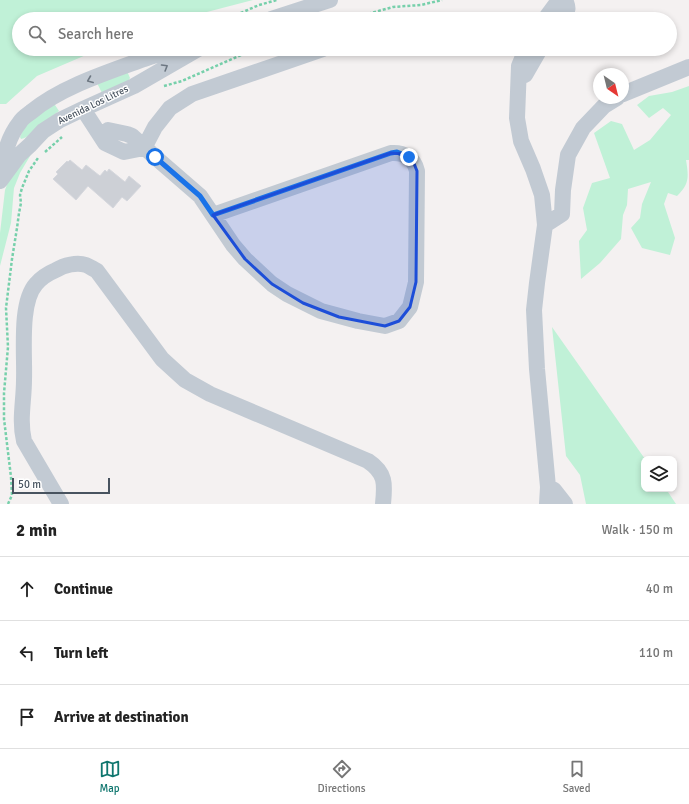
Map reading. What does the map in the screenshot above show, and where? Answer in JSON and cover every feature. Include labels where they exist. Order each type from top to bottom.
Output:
[{"type":"street","points":[[293,12],[330,0]]},
{"type":"street","points":[[550,12],[559,0]]},
{"type":"street","points":[[565,0],[568,6],[566,12]]},
{"type":"street","name":"Avenida Los Litres","points":[[1,179],[5,155],[13,133],[20,121],[36,108],[55,95],[126,65],[152,56]]},
{"type":"street","name":"Avenida Los Litres","points":[[1,179],[19,155],[43,132],[60,120],[134,86],[186,56]]},
{"type":"street","points":[[144,148],[155,127],[170,108],[192,94],[303,56]]},
{"type":"street","points":[[523,56],[519,66],[517,118],[521,141],[542,195],[545,225],[534,310],[537,369],[548,487],[547,504]]},
{"type":"street","points":[[517,91],[535,56]]},
{"type":"street","points":[[126,65],[131,66],[136,70],[137,77],[134,86]]},
{"type":"street","points":[[629,92],[689,68]]},
{"type":"street","points":[[545,225],[562,214],[562,190],[568,155],[583,128],[607,104]]},
{"type":"street","points":[[83,109],[101,136],[108,130],[132,136],[200,196],[233,245],[245,259],[272,284],[303,303],[339,317],[385,326],[399,321],[410,307],[416,282],[417,171],[413,161],[404,154],[397,152],[391,153],[213,215]]},
{"type":"street","points":[[13,133],[16,141],[22,145],[30,145]]},
{"type":"street","points":[[61,504],[24,441],[21,429],[24,383],[24,320],[28,298],[36,284],[46,275],[60,268],[72,265],[86,265],[97,271],[157,352],[173,370],[185,380],[210,394],[368,461],[382,474],[385,485],[383,504]]},
{"type":"street","points":[[548,487],[554,490],[565,504]]},
{"type":"path","points":[[244,12],[277,0]]},
{"type":"path","points":[[375,12],[393,7],[421,5],[442,0]]},
{"type":"path","points":[[162,87],[182,81],[238,56]]},
{"type":"path","points":[[8,504],[12,495],[4,419],[4,393],[8,347],[6,308],[18,213],[22,203],[20,195],[30,171],[39,157],[66,134]]},
{"type":"highlighted area","points":[[391,153],[404,154],[413,161],[417,171],[416,282],[410,307],[399,321],[385,326],[339,317],[303,303],[272,284],[245,259],[213,215]]},
{"type":"green space","points":[[0,0],[253,0],[207,12],[12,12],[12,56],[84,56],[37,76],[6,104],[0,104]]},
{"type":"green space","points":[[127,71],[130,78],[128,81],[102,93],[97,83]]},
{"type":"green space","points":[[689,86],[689,160],[686,160],[688,176],[684,188],[677,196],[668,193],[664,204],[675,238],[670,255],[642,248],[631,228],[640,218],[642,204],[651,182],[628,189],[627,205],[623,215],[621,239],[600,263],[581,279],[579,241],[587,230],[583,208],[592,183],[610,178],[594,133],[611,121],[622,124],[634,150],[650,140],[671,115],[663,108],[649,118],[637,105],[649,96],[672,92]]},
{"type":"green space","points":[[53,102],[59,111],[29,135],[21,139],[20,137],[25,125]]},
{"type":"green space","points":[[52,134],[33,151],[20,173],[14,188],[11,223],[0,266],[0,233],[5,190],[8,182],[22,158]]},
{"type":"green space","points":[[552,327],[643,456],[641,456],[641,492],[668,492],[676,504],[586,504],[580,475],[566,456]]},
{"type":"building","points":[[70,160],[82,170],[86,165],[100,176],[105,170],[107,172],[109,169],[125,182],[129,176],[141,186],[127,201],[122,197],[113,208],[88,186],[76,200],[53,179],[58,174],[56,172]]},
{"type":"route","points":[[155,157],[200,196],[213,215],[391,153],[397,152],[409,157]]}]
